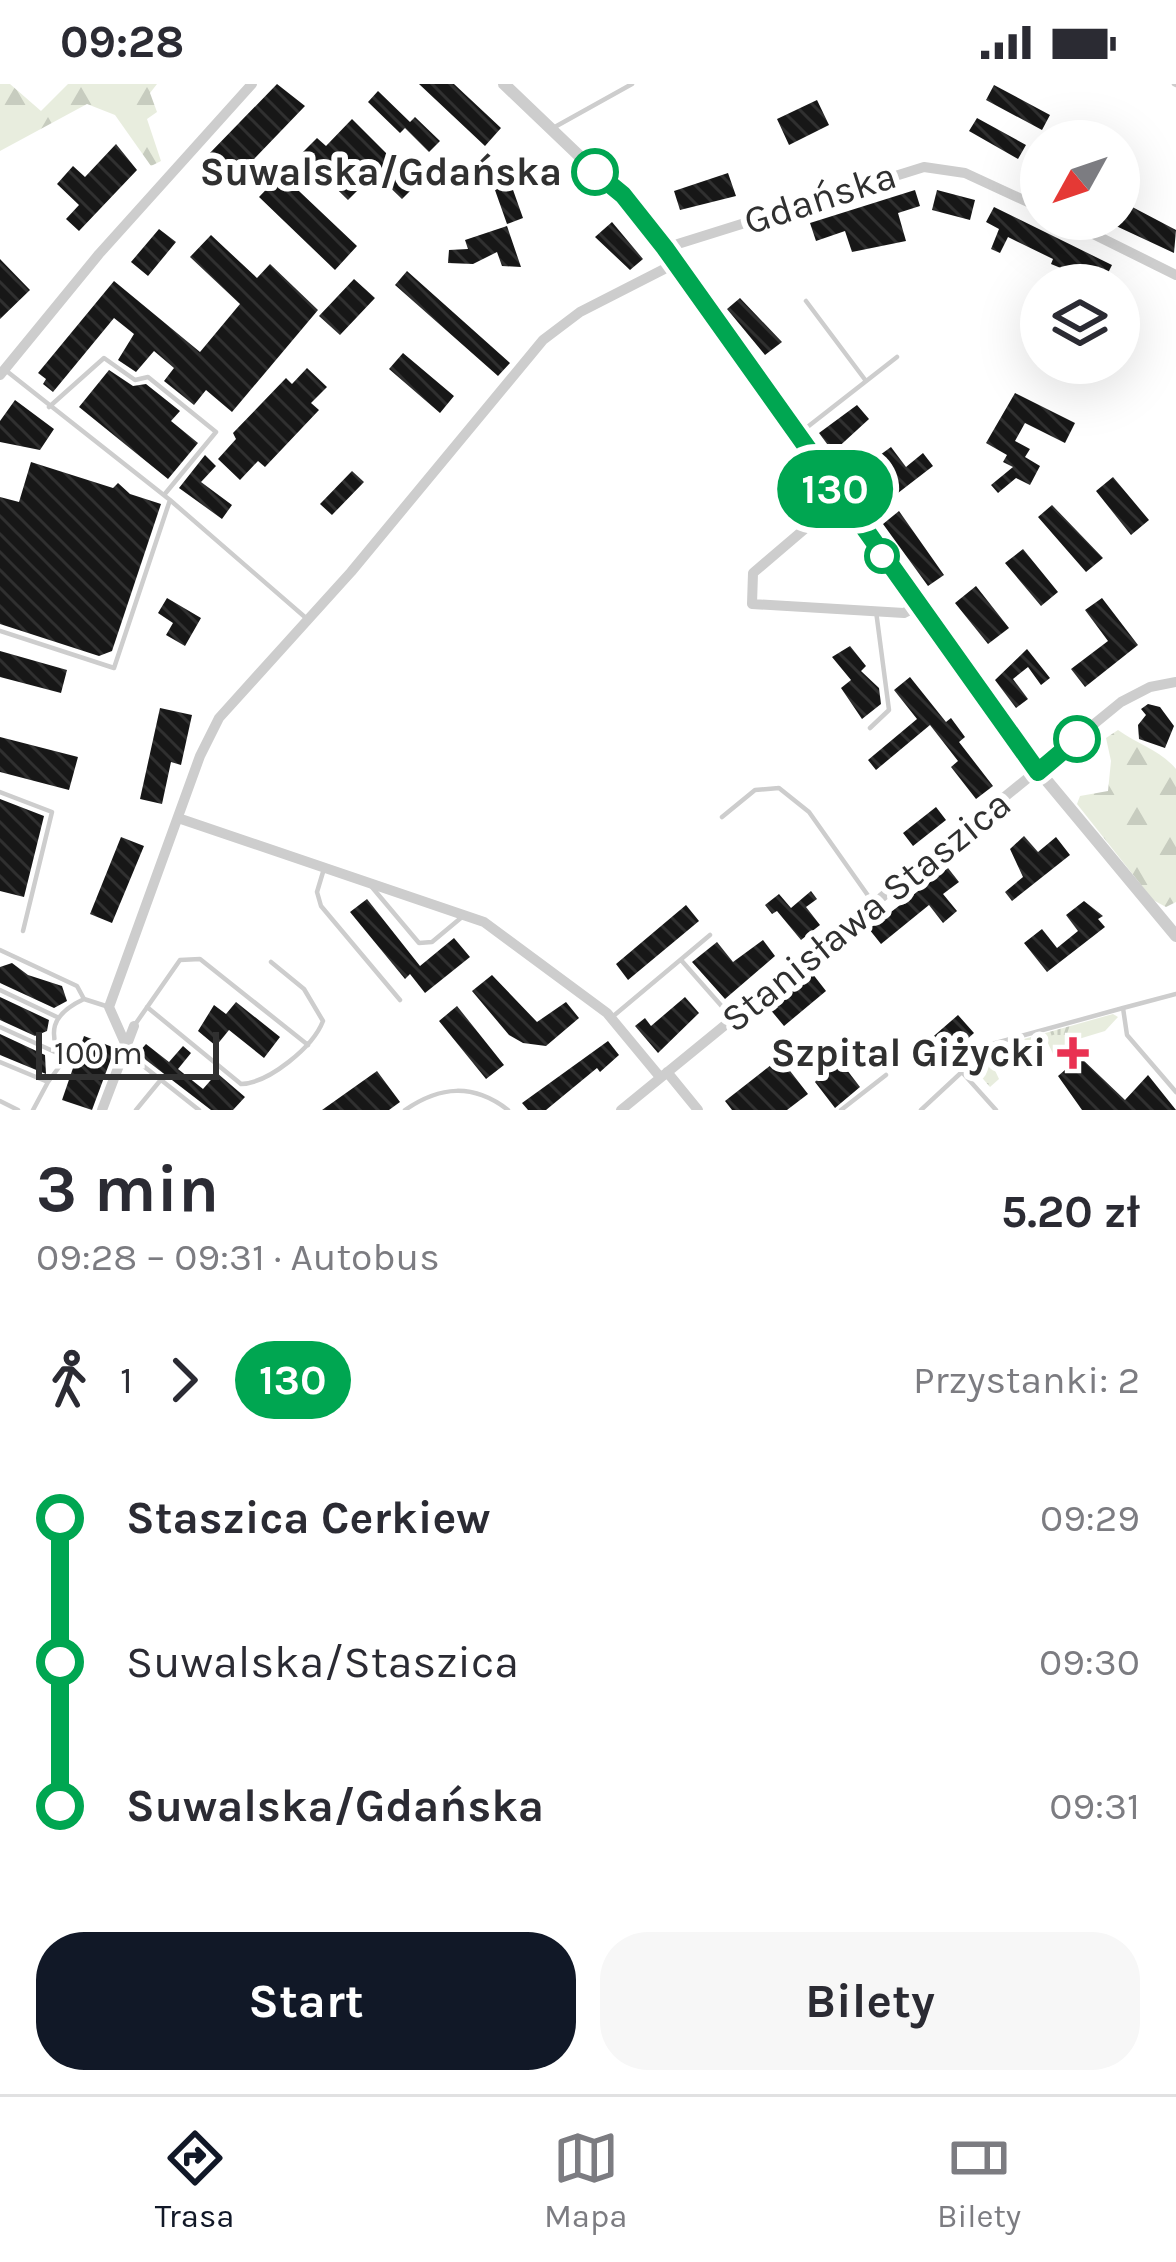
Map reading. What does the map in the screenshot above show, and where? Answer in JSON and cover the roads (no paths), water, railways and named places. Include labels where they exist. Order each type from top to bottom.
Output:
[{"type":"street","points":[[2,372],[99,254],[252,84]]},
{"type":"street","points":[[504,84],[623,195],[665,248],[1038,772],[1176,936]]},
{"type":"street","name":"Gdańska","points":[[665,248],[923,167],[984,180],[1020,198]]},
{"type":"street","points":[[1105,240],[1176,275]]},
{"type":"street","points":[[124,1046],[109,1007],[219,718],[309,620],[543,340],[580,312],[676,263]]},
{"type":"street","points":[[841,498],[753,573],[752,604],[904,613],[918,606]]},
{"type":"street","name":"Stanisława Staszica","points":[[621,1110],[1136,693],[1176,682]]},
{"type":"street","points":[[178,818],[484,922],[611,1018],[698,1110]]},
{"type":"street","points":[[102,1110],[134,1026]]},
{"type":"lane","points":[[550,129],[632,84]]},
{"type":"lane","points":[[806,301],[866,381]]},
{"type":"lane","points":[[796,436],[898,357]]},
{"type":"lane","points":[[0,632],[113,668],[167,498],[215,432],[148,377],[135,380],[104,358],[50,407]]},
{"type":"lane","points":[[2,372],[167,498],[309,620]]},
{"type":"lane","points":[[870,728],[889,710],[876,611]]},
{"type":"lane","points":[[722,817],[755,790],[779,788],[809,812],[874,904]]},
{"type":"lane","points":[[0,792],[52,812],[22,931]]},
{"type":"lane","points":[[325,866],[317,892],[321,906],[400,1000]]},
{"type":"lane","points":[[368,881],[418,944],[432,942],[464,915]]},
{"type":"lane","points":[[611,1018],[710,934]]},
{"type":"lane","points":[[0,950],[77,986],[84,999],[109,1007]]},
{"type":"lane","points":[[134,1026],[180,960],[188,956],[200,959],[308,1045]]},
{"type":"lane","points":[[681,960],[733,1019]]},
{"type":"lane","points":[[147,1007],[241,1084],[256,1084],[308,1045],[323,1022],[318,1006],[271,962]]},
{"type":"lane","points":[[0,990],[57,1017]]},
{"type":"lane","points":[[921,1110],[1000,1041],[1176,994]]},
{"type":"lane","points":[[33,1110],[48,1082],[59,1073],[51,1037],[57,1017],[84,999]]},
{"type":"lane","points":[[1123,1008],[1127,1034],[1176,1092]]},
{"type":"lane","points":[[0,1027],[58,1054]]},
{"type":"lane","points":[[124,1046],[188,1107],[199,1110]]},
{"type":"lane","points":[[0,1062],[48,1082]]},
{"type":"lane","points":[[961,1071],[996,1110]]},
{"type":"lane","points":[[841,1110],[886,1076]]},
{"type":"lane","points":[[136,1110],[161,1080]]},
{"type":"lane","points":[[405,1110],[434,1091],[452,1088],[508,1110]]},
{"type":"lane","points":[[0,1101],[18,1110]]},
{"type":"place","name":"Suwalska/Gdańska","points":[[595,172]]},
{"type":"place","name":"Szpital Giżycki","points":[[1073,1053]]}]
